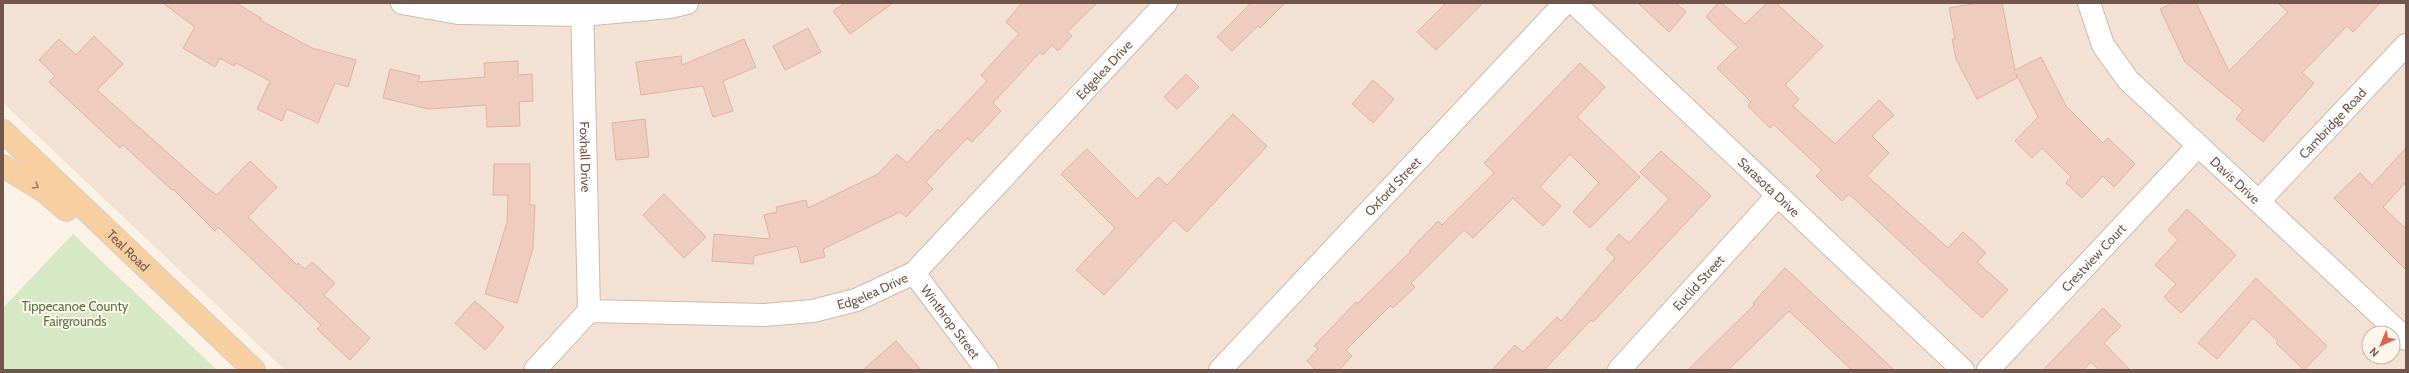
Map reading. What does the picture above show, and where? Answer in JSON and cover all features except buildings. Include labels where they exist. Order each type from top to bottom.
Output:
[{"type":"main road","name":"Teal Road","points":[[3,131],[254,370]]},
{"type":"main road","points":[[3,166],[44,191],[91,232],[151,272]]},
{"type":"street","points":[[402,3],[458,13],[670,7],[687,3]]},
{"type":"street","name":"Edgelea Drive","points":[[589,311],[764,315],[813,312],[856,300],[914,273],[1166,3]]},
{"type":"street","name":"Oxford Street","points":[[1220,370],[1565,3]]},
{"type":"street","name":"Sarasota Drive","points":[[1574,3],[1964,370]]},
{"type":"street","name":"Davis Drive","points":[[2089,3],[2103,45],[2128,80],[2406,339]]},
{"type":"street","name":"Foxhall Drive","points":[[582,9],[589,311]]},
{"type":"street","name":"Cambridge Road","points":[[2259,201],[2406,45]]},
{"type":"street","name":"Crestview Court","points":[[1988,370],[2198,146]]},
{"type":"street","name":"Euclid Street","points":[[1619,370],[1778,195]]},
{"type":"street","name":"Winthrop Street","points":[[914,273],[987,370]]},
{"type":"street","points":[[535,370],[589,311]]},
{"type":"shaded area","points":[[3,3],[2406,3],[2406,370],[285,370],[3,103]]},
{"type":"green space","name":"Tippecanoe County Fairgrounds","points":[[73,234],[217,370],[3,370],[3,308]]}]
